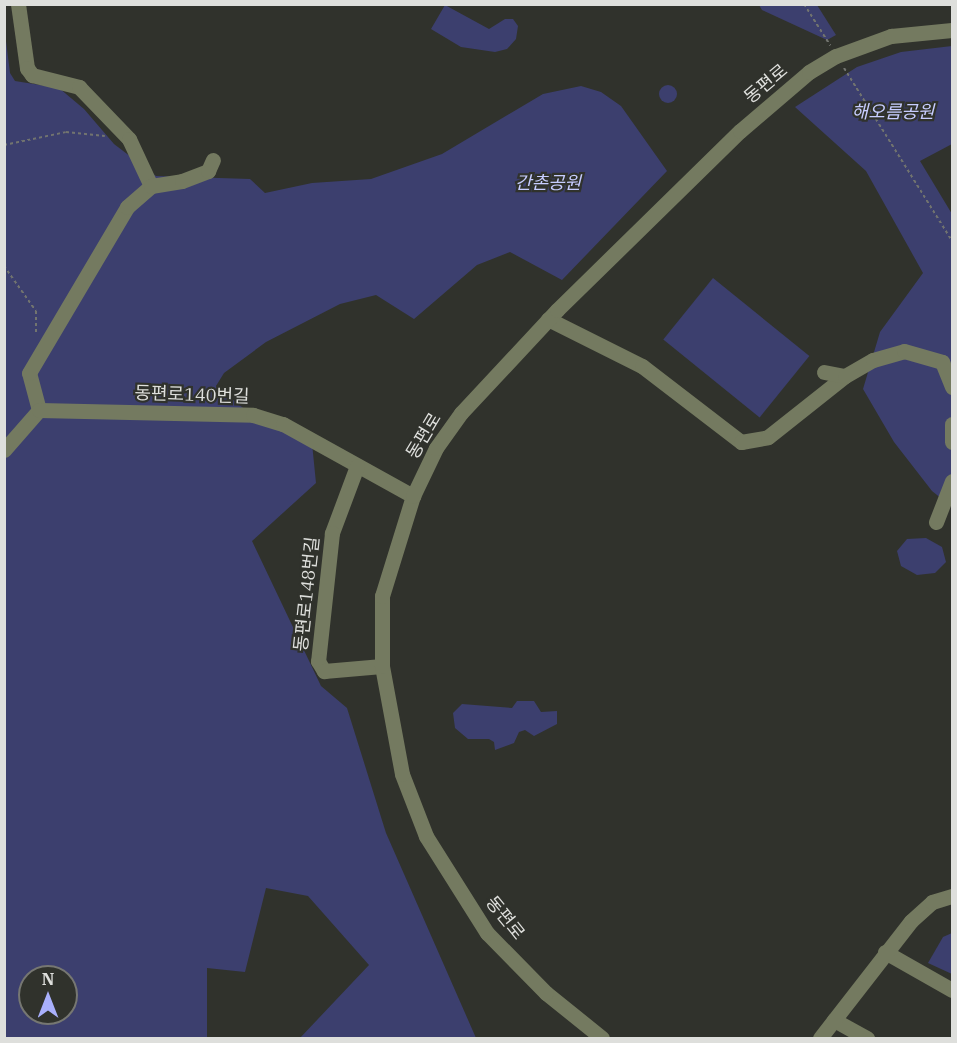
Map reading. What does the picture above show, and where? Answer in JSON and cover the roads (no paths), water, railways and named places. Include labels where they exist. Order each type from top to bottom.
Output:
[{"type":"street","points":[[18,4],[27,68],[32,75],[79,87],[129,139],[151,186]]},
{"type":"street","name":"동편로","points":[[602,1038],[546,993],[487,933],[442,864],[402,774],[382,666],[382,596],[412,496],[436,448],[461,413],[548,319],[740,131],[809,72],[836,56],[891,36],[952,30]]},
{"type":"street","points":[[4,450],[39,410],[29,373],[127,207],[151,186],[182,181],[208,171],[213,160]]},
{"type":"street","points":[[548,319],[642,366],[741,442],[768,437],[845,376],[873,360],[904,351],[942,362],[952,387]]},
{"type":"street","points":[[824,372],[845,376]]},
{"type":"street","name":"동편로140번길","points":[[39,410],[253,415],[283,424],[412,496]]},
{"type":"street","points":[[952,424],[952,442]]},
{"type":"street","name":"동편로148번길","points":[[357,466],[332,534],[318,661],[324,671],[382,666]]},
{"type":"street","points":[[936,522],[952,481]]},
{"type":"street","points":[[820,1038],[885,952],[932,902],[952,896]]},
{"type":"street","points":[[885,952],[952,990]]},
{"type":"street","points":[[834,1020],[867,1038]]},
{"type":"park label","name":"해오름공원","points":[[893,112]]},
{"type":"park label","name":"간촌공원","points":[[548,183]]}]
